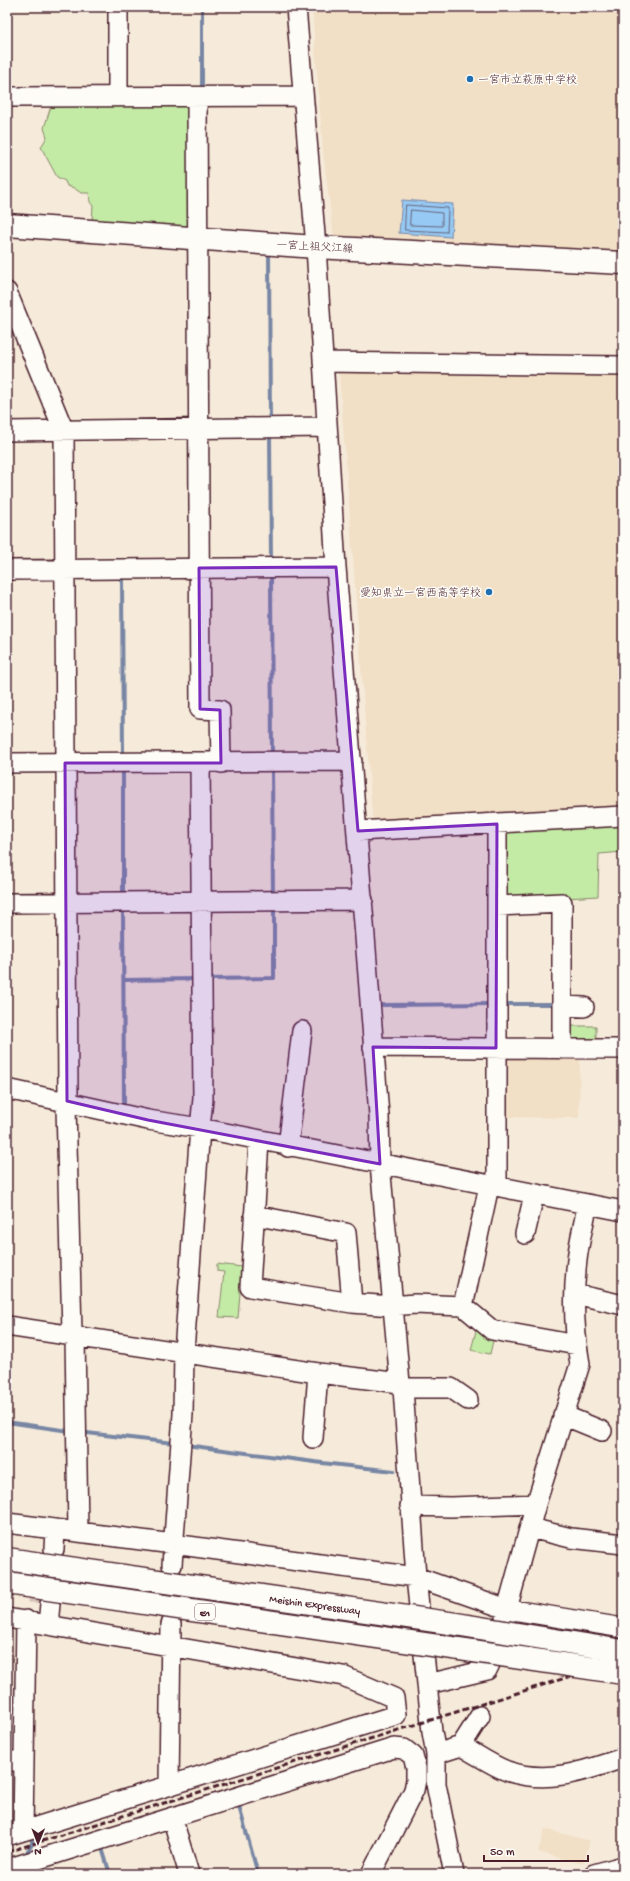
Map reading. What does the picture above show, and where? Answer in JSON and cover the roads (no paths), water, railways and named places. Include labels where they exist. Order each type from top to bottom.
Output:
[{"type":"main road","name":"一宮上祖父江線","points":[[7,225],[197,239],[623,263]]},
{"type":"main road","name":"Meishin Expressway","points":[[7,1559],[448,1623],[623,1651]]},
{"type":"main road","name":"E1","points":[[7,1583],[623,1673]]},
{"type":"street","points":[[118,7],[118,96]]},
{"type":"street","points":[[296,7],[302,96],[316,246],[324,362],[326,427],[336,567],[358,831],[379,1115],[380,1164],[392,1306],[401,1386],[416,1577],[432,1732],[436,1754],[438,1791],[454,1874]]},
{"type":"street","points":[[7,96],[302,96]]},
{"type":"street","points":[[197,97],[200,709],[220,710],[221,763]]},
{"type":"street","points":[[7,292],[64,431],[67,1101],[72,1332],[75,1336],[78,1532]]},
{"type":"street","points":[[324,362],[623,366]]},
{"type":"street","points":[[7,431],[326,427]]},
{"type":"street","points":[[7,570],[336,567]]},
{"type":"street","points":[[7,763],[221,763],[352,761]]},
{"type":"street","points":[[172,1565],[183,1414],[184,1352],[203,1099],[200,762]]},
{"type":"street","points":[[358,831],[623,816]]},
{"type":"street","points":[[463,1306],[493,1186],[496,1048],[497,824]]},
{"type":"street","points":[[7,904],[363,900]]},
{"type":"street","points":[[497,906],[562,903],[562,1049]]},
{"type":"street","points":[[563,1006],[584,1008]]},
{"type":"street","points":[[288,1147],[302,1031]]},
{"type":"street","points":[[373,1047],[623,1049]]},
{"type":"street","points":[[7,1089],[148,1120],[200,1128],[288,1147],[623,1212]]},
{"type":"street","points":[[259,1141],[250,1287],[352,1303],[392,1306],[415,1304],[463,1306],[492,1330],[577,1345]]},
{"type":"street","points":[[525,1234],[534,1195]]},
{"type":"street","points":[[428,1684],[487,1670],[501,1641],[507,1609],[536,1504],[580,1364],[577,1345],[575,1294],[577,1260],[588,1206]]},
{"type":"street","points":[[254,1215],[346,1233],[352,1303]]},
{"type":"street","points":[[575,1294],[623,1305]]},
{"type":"street","points":[[7,1326],[401,1386],[451,1388],[468,1400]]},
{"type":"street","points":[[313,1438],[318,1373]]},
{"type":"street","points":[[563,1415],[602,1431]]},
{"type":"street","points":[[410,1506],[465,1507],[536,1504]]},
{"type":"street","points":[[7,1523],[416,1577],[507,1609],[623,1628]]},
{"type":"street","points":[[47,1548],[49,1528]]},
{"type":"street","points":[[530,1528],[571,1538],[623,1544]]},
{"type":"street","points":[[7,1618],[37,1622],[343,1676],[394,1698],[396,1715],[15,1834],[15,1761],[37,1622],[44,1604]]},
{"type":"street","points":[[169,1786],[170,1624]]},
{"type":"street","points":[[436,1754],[461,1746],[480,1716]]},
{"type":"street","points":[[461,1746],[507,1770],[533,1777],[556,1777],[623,1758]]},
{"type":"street","points":[[7,1869],[33,1868],[172,1817],[394,1748],[404,1749],[413,1756],[416,1768],[414,1790],[371,1874]]},
{"type":"street","points":[[414,1790],[423,1792],[438,1791]]},
{"type":"street","points":[[172,1817],[189,1874]]},
{"type":"street","points":[[594,1874],[623,1866]]},
{"type":"water","points":[[402,200],[453,204],[451,237],[399,233]]},
{"type":"waterway","points":[[202,7],[202,91]]},
{"type":"waterway","points":[[269,251],[270,424]]},
{"type":"waterway","points":[[270,433],[271,562]]},
{"type":"waterway","points":[[271,575],[272,756]]},
{"type":"waterway","points":[[119,578],[122,578],[123,758]]},
{"type":"waterway","points":[[123,767],[123,898]]},
{"type":"waterway","points":[[272,767],[273,897]]},
{"type":"waterway","points":[[206,979],[274,978],[274,905]]},
{"type":"waterway","points":[[123,907],[124,1106]]},
{"type":"waterway","points":[[124,980],[197,979]]},
{"type":"waterway","points":[[383,1005],[493,1004]]},
{"type":"waterway","points":[[502,1004],[557,1004]]},
{"type":"waterway","points":[[7,1422],[69,1431]]},
{"type":"waterway","points":[[87,1433],[174,1443]]},
{"type":"waterway","points":[[186,1445],[394,1471]]},
{"type":"waterway","points":[[238,1803],[258,1874]]},
{"type":"waterway","points":[[26,1854],[32,1844],[32,1834]]},
{"type":"waterway","points":[[101,1845],[110,1874]]},
{"type":"tunnel","points":[[38,1603],[41,1547]]},
{"type":"railway","points":[[7,1852],[623,1660]]},
{"type":"place","name":"一宮市立萩原中学校","points":[[470,79]]},
{"type":"place","name":"愛知県立一宮西高等学校","points":[[489,592]]}]
